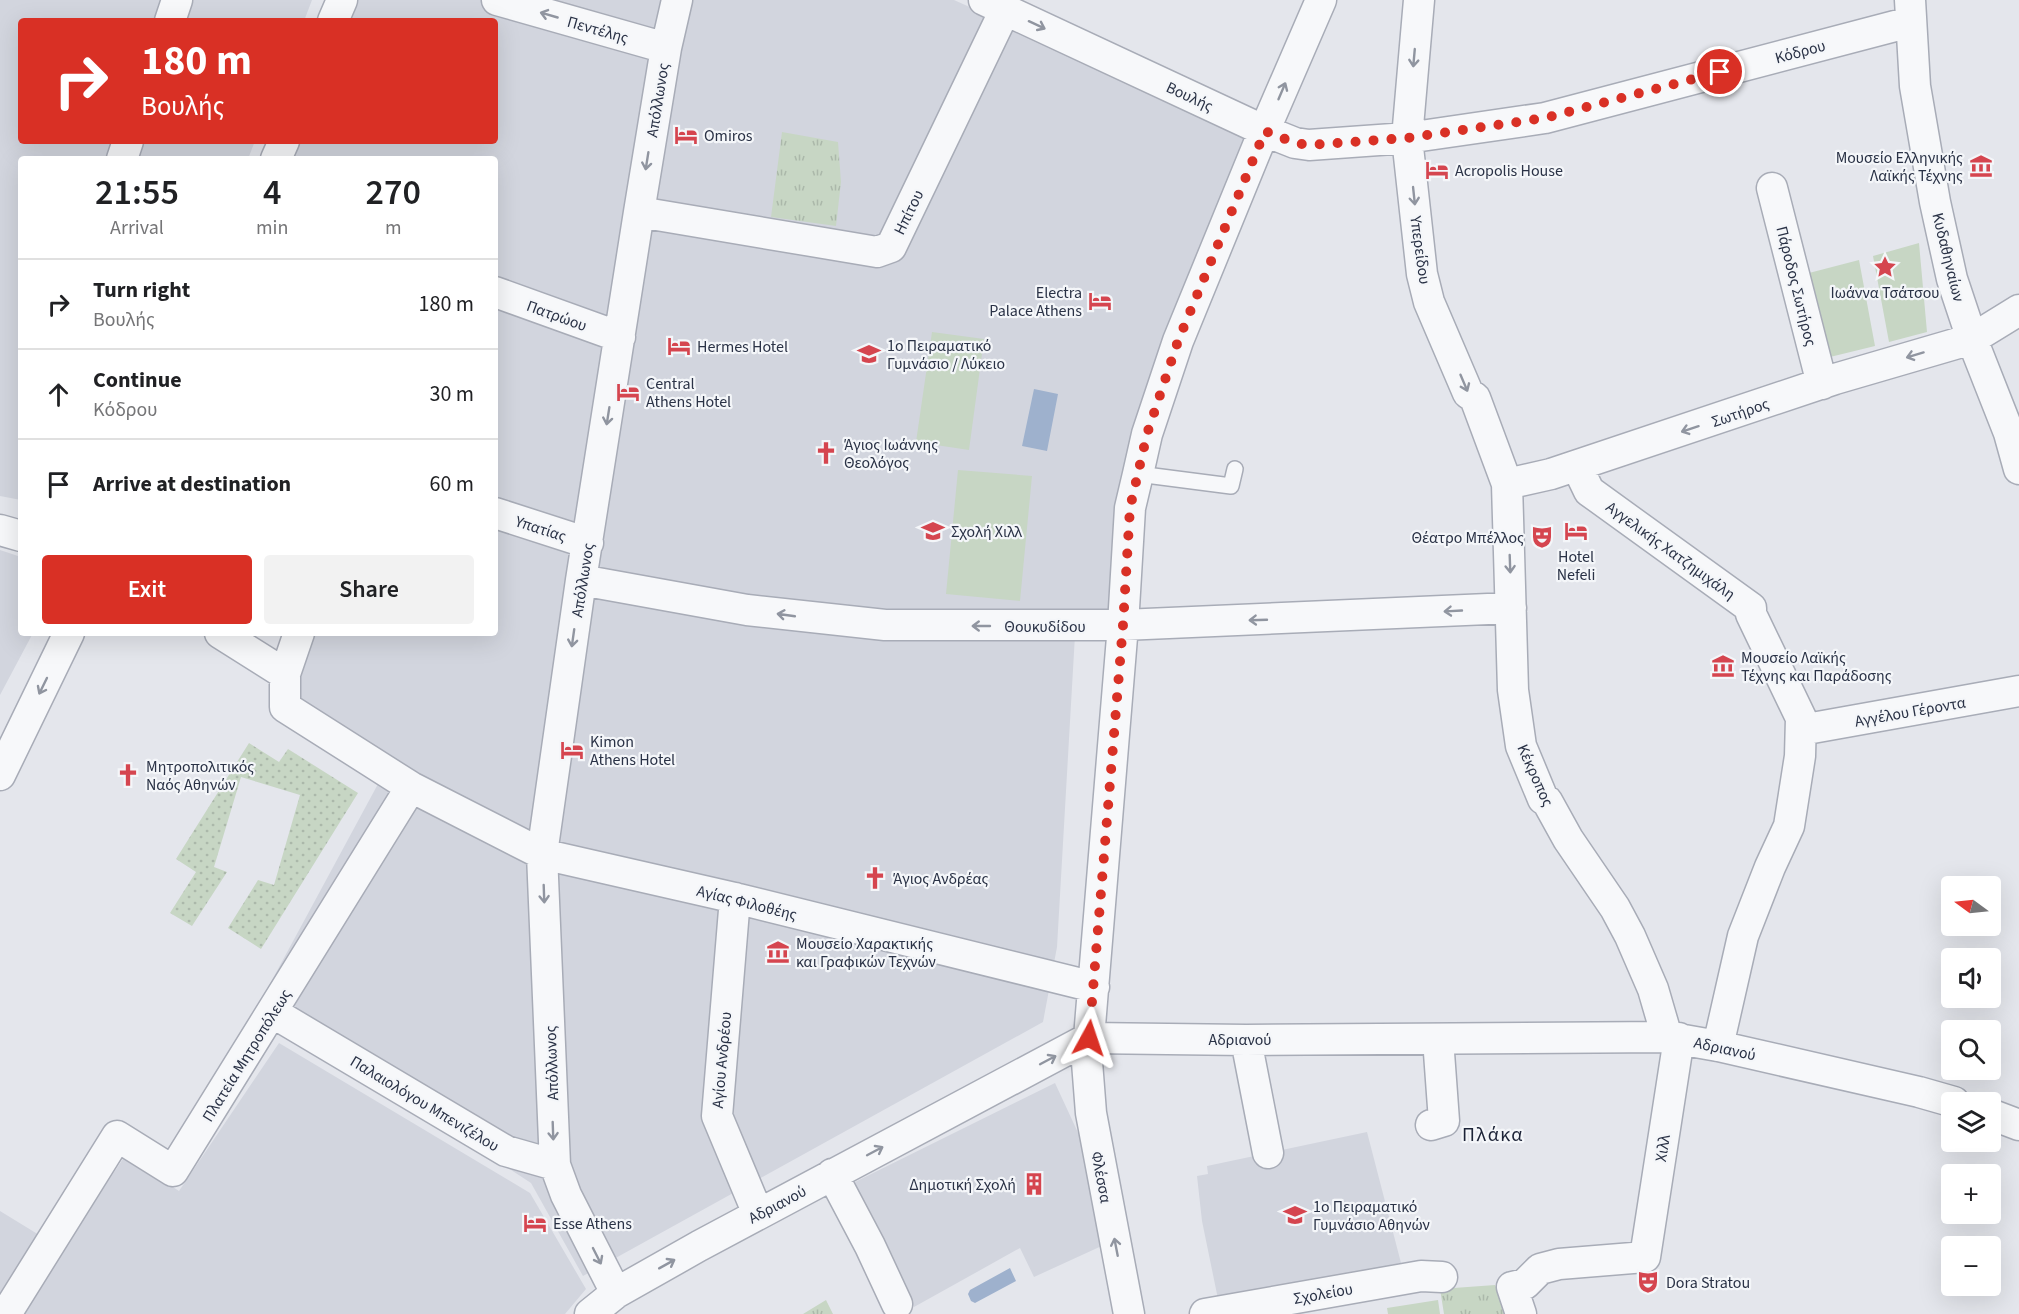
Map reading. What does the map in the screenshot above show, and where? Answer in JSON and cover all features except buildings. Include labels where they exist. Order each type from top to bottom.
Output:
[{"type":"street","points":[[171,18],[177,0]]},
{"type":"street","points":[[334,18],[342,0]]},
{"type":"street","name":"Πεντέλης","points":[[496,0],[666,48]]},
{"type":"street","name":"Απόλλωνος","points":[[555,1165],[542,854],[581,580],[639,212],[666,48],[677,0]]},
{"type":"street","name":"Φλέσσα","points":[[1124,1311],[1091,1113],[1087,1062],[1123,625],[1130,508],[1147,434],[1178,341],[1321,0]]},
{"type":"street","name":"Υπερείδου","points":[[1419,0],[1407,138],[1422,274],[1429,302],[1468,393],[1475,398],[1507,484]]},
{"type":"street","name":"Βουλής","points":[[995,5],[1295,143],[1309,145],[1407,138]]},
{"type":"street","name":"Ηπίτου","points":[[639,212],[877,252],[891,247],[995,5]]},
{"type":"street","name":"Κόδρου","points":[[1407,138],[1545,118],[1895,26],[1910,12]]},
{"type":"street","name":"Κυδαθηναίων","points":[[1910,12],[1915,86],[1935,202],[1952,279],[1972,339],[2014,432],[2019,469]]},
{"type":"street","name":"Πάροδος Σωτήρος","points":[[1772,188],[1822,384]]},
{"type":"street","name":"Πατρώου","points":[[498,293],[620,337]]},
{"type":"street","name":"Σωτήρος","points":[[1507,484],[1577,466],[1822,384],[1972,339],[2019,309]]},
{"type":"street","name":"Αγγελικής Χατζημιχάλη","points":[[1577,466],[1589,490],[1751,608],[1751,614],[1801,718],[1800,756],[1789,826],[1743,936],[1718,1046]]},
{"type":"street","name":"Κέκροπος","points":[[1507,484],[1513,690],[1523,730],[1544,799],[1615,908],[1630,936],[1673,1038]]},
{"type":"street","name":"Υπατίας","points":[[498,514],[588,543]]},
{"type":"street","name":"Θουκυδίδου","points":[[581,580],[700,603],[850,622],[933,626],[1123,625],[1511,608]]},
{"type":"street","points":[[0,775],[68,636]]},
{"type":"street","points":[[225,636],[285,674],[298,636]]},
{"type":"street","name":"Αγίας Φιλοθέης","points":[[285,674],[285,707],[411,787],[542,854],[735,898],[1094,987]]},
{"type":"street","name":"Αγγέλου Γέροντα","points":[[1801,730],[2019,692]]},
{"type":"street","name":"Πλατεία Μητροπόλεως","points":[[13,1312],[57,1231],[117,1136],[173,1170],[411,787]]},
{"type":"street","name":"Αγίου Ανδρέου","points":[[735,898],[717,1116],[758,1214]]},
{"type":"street","name":"Παλαιολόγου Μπενιζέλου","points":[[272,1012],[506,1151],[555,1165]]},
{"type":"street","name":"Αδριανού","points":[[590,1314],[616,1293],[758,1214],[1089,1038],[1246,1040],[1673,1038],[1718,1046],[1941,1098]]},
{"type":"street","name":"Χιλλ","points":[[1516,1300],[1525,1284],[1540,1269],[1559,1264],[1645,1257],[1673,1038]]},
{"type":"street","points":[[1431,1125],[1444,1121],[1438,1039]]},
{"type":"street","points":[[1246,1040],[1268,1153]]},
{"type":"street","points":[[2001,1118],[2019,1125]]},
{"type":"street","points":[[555,1165],[566,1195],[616,1293]]},
{"type":"street","points":[[832,1174],[897,1304]]},
{"type":"street","name":"Σχολείου","points":[[1205,1314],[1421,1275],[1442,1277]]},
{"type":"lane","points":[[1138,474],[1231,486],[1235,469]]},
{"type":"shaded area","points":[[0,0],[312,0],[305,18],[18,18],[18,144],[254,144],[249,156],[18,156],[18,499],[0,496]]},
{"type":"shaded area","points":[[348,0],[954,0],[1271,142],[1160,372],[1117,617],[866,608],[720,591],[837,636],[1075,635],[1057,947],[1043,1022],[583,1276],[531,1183],[258,1006],[385,771],[286,703],[307,636],[498,636],[498,156],[285,156],[290,144],[498,144],[498,18],[341,18]]},
{"type":"shaded area","points":[[0,550],[18,556],[18,636],[31,636],[0,695]]},
{"type":"shaded area","points":[[279,1043],[530,1193],[586,1289],[565,1314],[0,1314],[0,1211],[62,1249],[125,1156],[179,1191]]},
{"type":"shaded area","points":[[1055,1083],[1086,1150],[1106,1244],[1034,1277],[1020,1248],[914,1307],[854,1200],[851,1184]]},
{"type":"shaded area","name":"1ο Πειραματικό Γυμνάσιο Αθηνών","points":[[1367,1132],[1401,1263],[1218,1299],[1202,1221],[1197,1176],[1208,1174],[1207,1166]]},
{"type":"green space","points":[[782,132],[838,142],[841,182],[836,226],[771,217]]},
{"type":"green space","points":[[1919,243],[1927,332],[1889,342],[1873,256]]},
{"type":"green space","points":[[1859,260],[1875,346],[1830,357],[1809,273]]},
{"type":"green space","points":[[932,332],[984,339],[969,450],[916,442]]},
{"type":"green space","points":[[958,470],[1032,476],[1020,601],[946,594]]},
{"type":"green space","points":[[249,743],[279,762],[288,749],[358,793],[261,949],[228,928],[258,880],[274,885],[300,795],[241,777],[214,867],[227,872],[192,926],[170,913],[196,872],[176,859]]},
{"type":"green space","points":[[1495,1285],[1506,1314],[1444,1314],[1440,1289]]},
{"type":"green space","points":[[826,1300],[833,1314],[803,1314]]},
{"type":"green space","points":[[1438,1300],[1440,1314],[1388,1314],[1387,1308]]},
{"type":"water","points":[[1034,389],[1058,394],[1047,451],[1022,446]]},
{"type":"water","points":[[1010,1268],[1016,1281],[975,1303],[971,1301],[968,1294],[970,1290]]},
{"type":"place","name":"Omiros","points":[[686,135]]},
{"type":"place","name":"Μουσείο Ελληνικής Λαϊκής Τέχνης","points":[[1981,166]]},
{"type":"place","name":"Acropolis House","points":[[1437,170]]},
{"type":"place","name":"Ιωάννα Τσάτσου","points":[[1885,267]]},
{"type":"place","name":"Electra Palace Athens","points":[[1100,301]]},
{"type":"place","name":"Hermes Hotel","points":[[679,346]]},
{"type":"place","name":"1ο Πειραματικό Γυμνάσιο / Λύκειο","points":[[869,354]]},
{"type":"place","name":"Central Athens Hotel","points":[[628,392]]},
{"type":"place","name":"Άγιος Ιωάννης Θεολόγος","points":[[826,453]]},
{"type":"place","name":"Σχολή Χιλλ","points":[[933,531]]},
{"type":"place","name":"Hotel Nefeli","points":[[1576,531]]},
{"type":"place","name":"Θέατρο Μπέλλος","points":[[1542,537]]},
{"type":"place","name":"Μουσείο Λαϊκής Τέχνης και Παράδοσης","points":[[1723,666]]},
{"type":"place","name":"Kimon Athens Hotel","points":[[572,750]]},
{"type":"place","name":"Μητροπολιτικός Ναός Αθηνών","points":[[128,775]]},
{"type":"place","name":"Άγιος Ανδρέας","points":[[875,878]]},
{"type":"place","name":"Μουσείο Χαρακτικής και Γραφικών Τεχνών","points":[[778,952]]},
{"type":"place","name":"Δημοτική Σχολή","points":[[1034,1184]]},
{"type":"place","name":"1ο Πειραματικό Γυμνάσιο Αθηνών","points":[[1295,1215]]},
{"type":"place","name":"Esse Athens","points":[[535,1223]]},
{"type":"place","name":"Dora Stratou","points":[[1648,1282]]},
{"type":"district","name":"Πλάκα","points":[[1493,1134]]},
{"type":"route","points":[[1089,1038],[1123,625],[1130,508],[1147,434],[1178,341],[1265,131],[1295,143],[1309,145],[1407,138],[1545,118],[1720,72]]}]
